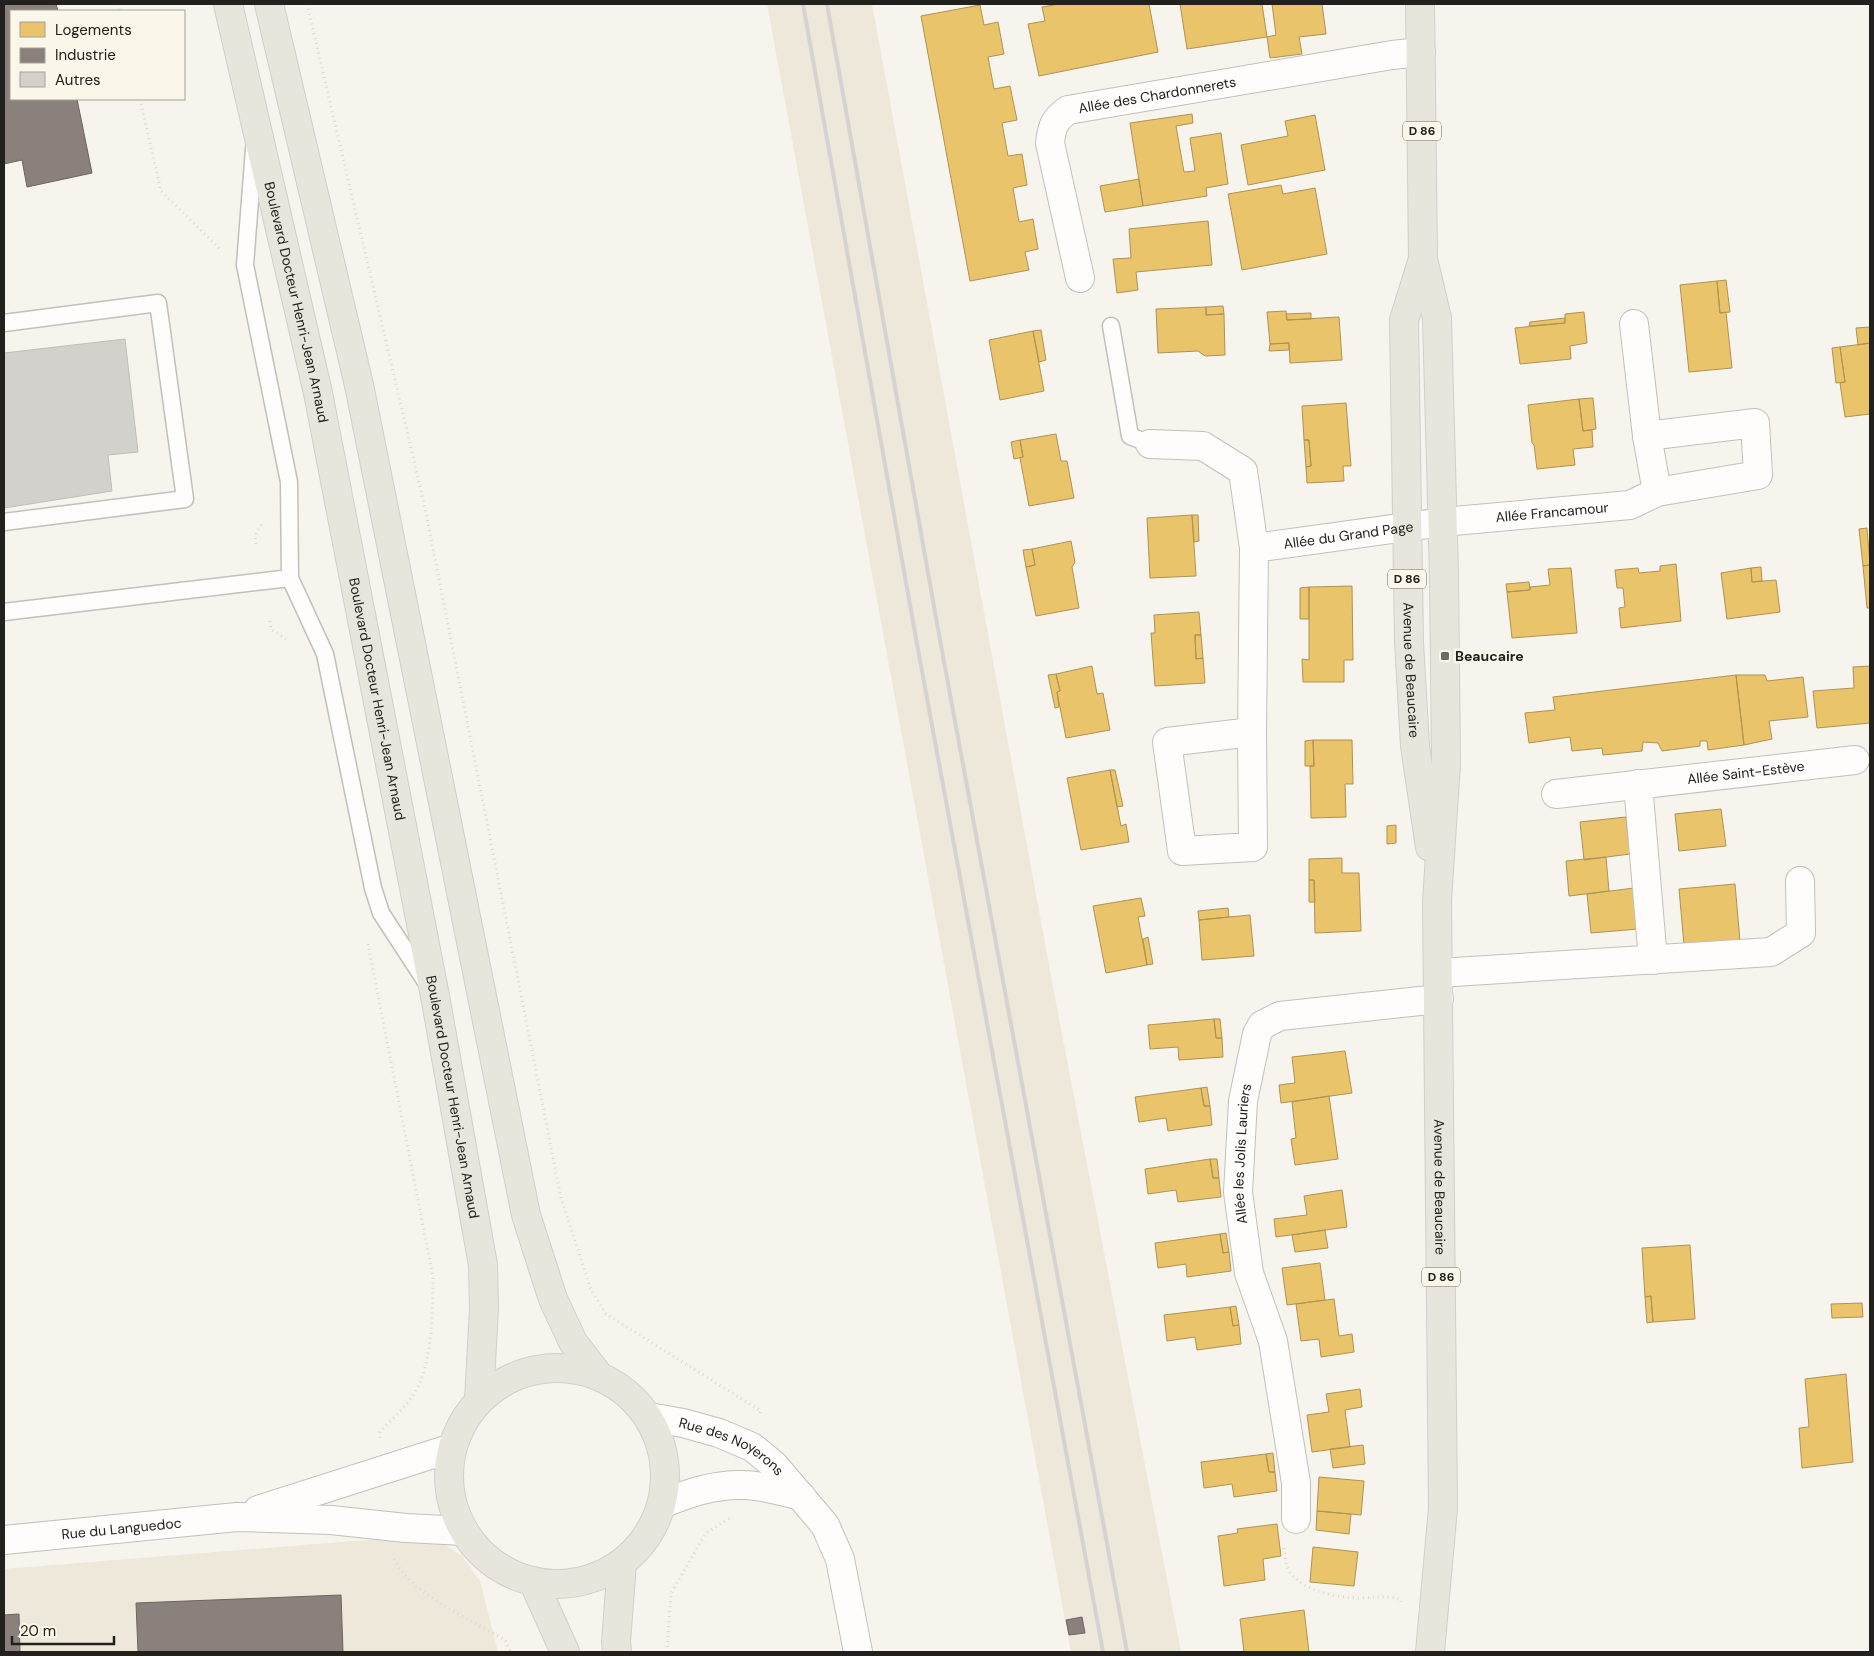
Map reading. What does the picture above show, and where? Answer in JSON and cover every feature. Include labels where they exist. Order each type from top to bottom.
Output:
[{"type":"main road","name":"Boulevard Docteur Henri-Jean Arnaud","points":[[228,4],[318,393],[435,996],[483,1265],[484,1308],[479,1400]]},
{"type":"main road","points":[[269,4],[359,384],[526,1215],[553,1299],[573,1342],[599,1376]]},
{"type":"main road","name":"Avenue de Beaucaire","points":[[1420,4],[1423,259],[1437,318],[1443,522],[1446,764],[1437,901],[1442,1508],[1430,1652]]},
{"type":"main road","name":"Avenue de Beaucaire","points":[[1423,259],[1404,320],[1409,642],[1415,746],[1437,901]]},
{"type":"main road","points":[[568,1368],[599,1376],[627,1392],[649,1417],[661,1444],[666,1474],[662,1504],[653,1527],[640,1546],[622,1563],[594,1577],[564,1583],[533,1581],[508,1572],[483,1555],[464,1531],[452,1503],[449,1476],[452,1448],[463,1422],[479,1400],[505,1381],[535,1370],[568,1368]]},
{"type":"main road","points":[[617,1652],[616,1642],[622,1563]]},
{"type":"main road","points":[[533,1581],[565,1652]]},
{"type":"street","name":"Allée des Chardonnerets","points":[[1080,278],[1050,142],[1051,129],[1057,117],[1068,110],[1392,55],[1421,52]]},
{"type":"street","points":[[1634,324],[1647,436],[1657,492]]},
{"type":"street","name":"Allée Francamour","points":[[1443,522],[1630,505],[1657,492],[1758,475],[1754,423],[1647,436]]},
{"type":"street","points":[[1150,444],[1202,446],[1243,471],[1254,548],[1253,847],[1182,852],[1167,742],[1252,732]]},
{"type":"street","name":"Allée du Grand Page","points":[[1254,548],[1443,522]]},
{"type":"street","name":"Allée Saint-Estève","points":[[1556,794],[1855,760]]},
{"type":"street","points":[[1638,784],[1653,960]]},
{"type":"street","name":"Allée les Jolis Lauriers","points":[[1296,1519],[1296,1484],[1273,1341],[1249,1273],[1238,1192],[1243,1101],[1256,1034],[1262,1025],[1280,1016],[1438,986],[1653,960],[1771,952],[1801,932],[1800,881]]},
{"type":"street","name":"Rue des Noyerons","points":[[649,1417],[683,1423],[719,1434],[752,1447],[774,1465],[826,1525],[840,1559],[858,1652]]},
{"type":"street","name":"Rue du Languedoc","points":[[237,1517],[452,1448]]},
{"type":"street","name":"Rue des Noyerons","points":[[662,1504],[693,1491],[717,1486],[746,1484],[801,1496]]},
{"type":"street","name":"Rue du Languedoc","points":[[4,1540],[237,1517],[332,1520],[464,1531]]},
{"type":"lane","points":[[256,124],[244,265],[289,482],[290,578],[325,654],[371,878],[381,913],[435,996]]},
{"type":"lane","points":[[4,323],[158,303],[184,499],[4,522]]},
{"type":"lane","points":[[1110,326],[1130,436],[1150,444]]},
{"type":"lane","points":[[4,612],[290,578]]},
{"type":"path","points":[[307,4],[425,508],[561,1198],[590,1290],[606,1314],[761,1411],[758,1418]]},
{"type":"path","points":[[140,100],[162,191],[221,250]]},
{"type":"path","points":[[256,544],[255,536],[264,516]]},
{"type":"path","points":[[270,622],[271,629],[292,644]]},
{"type":"path","points":[[366,937],[433,1277],[430,1329],[421,1382],[409,1399],[380,1432],[380,1458],[384,1470]]},
{"type":"path","points":[[667,1652],[671,1593],[706,1533],[728,1521],[732,1515]]},
{"type":"path","points":[[1296,1519],[1280,1520],[1288,1569],[1300,1582],[1313,1590],[1338,1597],[1392,1596],[1401,1600],[1401,1609]]},
{"type":"path","points":[[391,1526],[394,1560],[401,1571],[426,1595],[505,1640],[511,1652]]},
{"type":"shaded area","points":[[767,4],[872,4],[1056,1003],[1181,1652],[1071,1652]]},
{"type":"shaded area","points":[[429,1535],[462,1556],[480,1581],[498,1652],[4,1652],[4,1569]]},
{"type":"building: Logements","points":[[1059,4],[1149,4],[1158,52],[1039,76],[1028,24],[1045,21],[1042,7]]},
{"type":"building: Logements","points":[[1180,4],[1262,4],[1267,37],[1187,49]]},
{"type":"building: Logements","points":[[1272,4],[1322,4],[1326,34],[1299,37],[1302,54],[1270,58],[1267,37],[1276,35]]},
{"type":"building: Logements","points":[[980,5],[984,25],[998,22],[1004,54],[988,57],[994,89],[1010,86],[1017,120],[1002,123],[1008,156],[1022,154],[1027,185],[1013,188],[1019,222],[1033,219],[1038,249],[1025,252],[1029,270],[970,281],[921,16]]},
{"type":"building: Logements","points":[[1192,114],[1193,123],[1176,126],[1184,172],[1195,171],[1190,138],[1221,133],[1228,184],[1206,188],[1207,196],[1143,206],[1130,123]]},
{"type":"building: Logements","points":[[1315,115],[1325,170],[1248,185],[1241,145],[1288,136],[1285,121]]},
{"type":"building: Logements","points":[[1139,179],[1143,206],[1105,212],[1100,186]]},
{"type":"building: Logements","points":[[1281,185],[1283,194],[1315,188],[1327,254],[1242,270],[1228,194]]},
{"type":"building: Logements","points":[[1208,221],[1212,265],[1136,272],[1138,290],[1117,293],[1113,259],[1131,258],[1129,229]]},
{"type":"building: Logements","points":[[1726,280],[1730,312],[1720,313],[1717,281]]},
{"type":"building: Logements","points":[[1717,281],[1720,313],[1726,312],[1732,368],[1689,372],[1680,285]]},
{"type":"building: Logements","points":[[1223,306],[1224,314],[1206,315],[1206,307]]},
{"type":"building: Logements","points":[[1206,307],[1206,315],[1224,314],[1225,355],[1205,356],[1198,351],[1158,353],[1156,309]]},
{"type":"building: Logements","points":[[1286,311],[1287,320],[1339,317],[1342,360],[1290,363],[1289,343],[1270,344],[1267,312]]},
{"type":"building: Logements","points":[[1584,312],[1587,343],[1570,346],[1571,359],[1520,364],[1515,328],[1565,323],[1565,314]]},
{"type":"building: Logements","points":[[1311,313],[1311,319],[1287,320],[1286,314]]},
{"type":"building: Logements","points":[[1565,318],[1565,323],[1529,326],[1530,322]]},
{"type":"building: Logements","points":[[1870,327],[1870,343],[1858,345],[1856,328]]},
{"type":"building: Logements","points":[[1041,330],[1046,360],[1039,362],[1033,331]]},
{"type":"building: Logements","points":[[1033,331],[1044,391],[1000,400],[989,340]]},
{"type":"building: Logements","points":[[1289,343],[1289,350],[1269,351],[1270,344]]},
{"type":"building: Logements","points":[[1870,343],[1870,414],[1845,417],[1840,383],[1845,382],[1840,347]]},
{"type":"building: Logements","points":[[1840,347],[1845,382],[1836,383],[1832,348]]},
{"type":"building: Logements","points":[[1593,398],[1596,429],[1583,431],[1579,399]]},
{"type":"building: Logements","points":[[1579,399],[1583,431],[1592,430],[1593,447],[1573,449],[1575,465],[1537,469],[1528,405]]},
{"type":"building: Logements","points":[[1346,403],[1351,466],[1343,466],[1344,481],[1307,483],[1306,467],[1311,466],[1309,440],[1304,440],[1302,406]]},
{"type":"building: Logements","points":[[1056,434],[1061,461],[1067,461],[1074,498],[1029,506],[1020,458],[1023,457],[1020,440]]},
{"type":"building: Logements","points":[[1020,440],[1023,457],[1014,459],[1011,442]]},
{"type":"building: Logements","points":[[1304,440],[1309,440],[1311,466],[1306,467]]},
{"type":"building: Logements","points":[[1192,515],[1196,576],[1150,578],[1147,518]]},
{"type":"building: Logements","points":[[1192,515],[1198,515],[1199,541],[1194,542]]},
{"type":"building: Logements","points":[[1867,528],[1870,565],[1863,566],[1859,529]]},
{"type":"building: Logements","points":[[1071,541],[1075,562],[1072,567],[1079,608],[1036,616],[1026,567],[1035,565],[1032,549]]},
{"type":"building: Logements","points":[[1032,549],[1035,565],[1026,567],[1023,550]]},
{"type":"building: Logements","points":[[1676,564],[1681,621],[1621,628],[1619,608],[1625,607],[1623,588],[1617,588],[1615,570],[1638,568],[1639,573],[1660,571],[1660,566]]},
{"type":"building: Logements","points":[[1870,565],[1870,608],[1867,608],[1863,566]]},
{"type":"building: Logements","points":[[1761,567],[1762,581],[1752,582],[1751,568]]},
{"type":"building: Logements","points":[[1571,568],[1577,633],[1512,638],[1507,592],[1530,590],[1530,587],[1550,585],[1548,569]]},
{"type":"building: Logements","points":[[1751,568],[1752,582],[1776,580],[1780,612],[1727,619],[1721,573]]},
{"type":"building: Logements","points":[[1529,582],[1530,590],[1507,592],[1506,584]]},
{"type":"building: Logements","points":[[1352,586],[1353,660],[1344,660],[1344,682],[1303,682],[1302,659],[1309,660],[1309,587]]},
{"type":"building: Logements","points":[[1309,587],[1309,619],[1300,619],[1300,588]]},
{"type":"building: Logements","points":[[1199,612],[1201,635],[1195,635],[1196,659],[1203,658],[1205,683],[1155,686],[1151,633],[1155,633],[1154,615]]},
{"type":"building: Logements","points":[[1195,635],[1201,635],[1203,658],[1196,659]]},
{"type":"building: Logements","points":[[1092,666],[1097,694],[1103,693],[1110,730],[1066,738],[1057,692],[1060,691],[1056,674]]},
{"type":"building: Logements","points":[[1870,666],[1870,723],[1817,728],[1813,691],[1854,688],[1853,667]]},
{"type":"building: Logements","points":[[1056,674],[1060,691],[1057,692],[1059,707],[1055,708],[1048,675]]},
{"type":"building: Logements","points":[[1736,675],[1765,675],[1767,681],[1803,677],[1808,717],[1769,721],[1772,739],[1744,745]]},
{"type":"building: Logements","points":[[1736,675],[1744,745],[1708,750],[1707,741],[1700,741],[1700,746],[1662,751],[1658,743],[1643,742],[1642,751],[1603,755],[1602,748],[1572,751],[1570,737],[1529,743],[1525,713],[1555,710],[1553,697]]},
{"type":"building: Logements","points":[[1313,740],[1314,766],[1305,766],[1305,741]]},
{"type":"building: Logements","points":[[1313,740],[1352,740],[1353,784],[1345,784],[1346,817],[1311,818],[1310,766],[1314,766]]},
{"type":"building: Logements","points":[[1110,770],[1115,770],[1123,806],[1117,807]]},
{"type":"building: Logements","points":[[1110,770],[1121,826],[1126,824],[1129,842],[1081,850],[1067,778]]},
{"type":"building: Logements","points":[[1721,809],[1726,846],[1679,851],[1675,814]]},
{"type":"building: Logements","points":[[1626,817],[1630,854],[1584,860],[1580,822]]},
{"type":"building: Logements","points":[[1396,825],[1396,843],[1387,844],[1387,826]]},
{"type":"building: Logements","points":[[1606,857],[1609,891],[1569,896],[1566,861]]},
{"type":"building: Logements","points":[[1342,858],[1342,873],[1359,873],[1361,931],[1315,933],[1314,880],[1309,880],[1309,859]]},
{"type":"building: Logements","points":[[1309,880],[1314,880],[1315,902],[1309,902]]},
{"type":"building: Logements","points":[[1735,884],[1740,941],[1684,945],[1679,889]]},
{"type":"building: Logements","points":[[1634,888],[1638,929],[1591,933],[1587,894]]},
{"type":"building: Logements","points":[[1141,898],[1145,916],[1138,917],[1147,965],[1106,973],[1093,906]]},
{"type":"building: Logements","points":[[1228,908],[1229,917],[1199,920],[1198,911]]},
{"type":"building: Logements","points":[[1250,915],[1254,956],[1202,960],[1199,920]]},
{"type":"building: Logements","points":[[1148,937],[1153,964],[1147,965],[1143,939]]},
{"type":"building: Logements","points":[[1214,1019],[1216,1038],[1222,1038],[1223,1057],[1179,1060],[1178,1047],[1150,1049],[1148,1025]]},
{"type":"building: Logements","points":[[1214,1019],[1220,1019],[1222,1038],[1216,1038]]},
{"type":"building: Logements","points":[[1345,1051],[1352,1093],[1281,1103],[1279,1085],[1295,1083],[1292,1057]]},
{"type":"building: Logements","points":[[1207,1087],[1210,1106],[1204,1106],[1201,1088]]},
{"type":"building: Logements","points":[[1201,1088],[1204,1106],[1210,1106],[1212,1125],[1168,1131],[1166,1118],[1139,1122],[1135,1097]]},
{"type":"building: Logements","points":[[1329,1096],[1338,1159],[1295,1165],[1291,1139],[1296,1138],[1292,1102]]},
{"type":"building: Logements","points":[[1210,1159],[1217,1159],[1219,1178],[1213,1178]]},
{"type":"building: Logements","points":[[1210,1159],[1213,1178],[1219,1178],[1221,1197],[1178,1202],[1176,1190],[1148,1194],[1145,1169]]},
{"type":"building: Logements","points":[[1342,1190],[1347,1227],[1276,1237],[1274,1219],[1307,1215],[1304,1196]]},
{"type":"building: Logements","points":[[1325,1230],[1328,1248],[1295,1252],[1292,1235]]},
{"type":"building: Logements","points":[[1226,1233],[1229,1252],[1223,1253],[1220,1234]]},
{"type":"building: Logements","points":[[1220,1234],[1223,1253],[1229,1252],[1231,1271],[1187,1277],[1186,1264],[1158,1268],[1155,1243]]},
{"type":"building: Logements","points":[[1690,1245],[1695,1319],[1653,1322],[1651,1296],[1645,1297],[1642,1248]]},
{"type":"building: Logements","points":[[1320,1263],[1325,1300],[1287,1305],[1282,1268]]},
{"type":"building: Logements","points":[[1651,1296],[1653,1322],[1647,1323],[1645,1297]]},
{"type":"building: Logements","points":[[1334,1299],[1339,1336],[1352,1334],[1354,1352],[1321,1357],[1319,1339],[1301,1341],[1296,1304]]},
{"type":"building: Logements","points":[[1862,1303],[1863,1317],[1832,1318],[1831,1304]]},
{"type":"building: Logements","points":[[1236,1306],[1239,1325],[1233,1326],[1230,1307]]},
{"type":"building: Logements","points":[[1230,1307],[1233,1326],[1239,1325],[1241,1344],[1197,1350],[1195,1337],[1167,1341],[1164,1315]]},
{"type":"building: Logements","points":[[1846,1374],[1853,1462],[1802,1468],[1799,1428],[1809,1427],[1805,1379]]},
{"type":"building: Logements","points":[[1360,1389],[1362,1407],[1345,1410],[1350,1447],[1312,1452],[1307,1415],[1329,1412],[1326,1394]]},
{"type":"building: Logements","points":[[1363,1445],[1365,1464],[1333,1468],[1330,1449]]},
{"type":"building: Logements","points":[[1273,1453],[1275,1472],[1269,1472],[1266,1454]]},
{"type":"building: Logements","points":[[1266,1454],[1269,1472],[1275,1472],[1277,1491],[1234,1497],[1232,1484],[1204,1488],[1201,1462]]},
{"type":"building: Logements","points":[[1319,1477],[1364,1481],[1361,1515],[1317,1511]]},
{"type":"building: Logements","points":[[1317,1511],[1351,1514],[1349,1534],[1316,1530]]},
{"type":"building: Logements","points":[[1277,1524],[1281,1556],[1263,1559],[1265,1580],[1224,1586],[1218,1536],[1238,1533],[1237,1529]]},
{"type":"building: Logements","points":[[1313,1547],[1358,1552],[1354,1586],[1310,1582]]},
{"type":"building: Logements","points":[[1304,1610],[1309,1652],[1244,1652],[1240,1619]]},
{"type":"building: Industrie","points":[[4,4],[56,4],[58,10],[10,10],[10,100],[77,100],[92,173],[27,187],[22,160],[4,164]]},
{"type":"building: Industrie","points":[[341,1595],[343,1652],[138,1652],[136,1603]]},
{"type":"building: Industrie","points":[[19,1614],[20,1652],[4,1652],[4,1615]]},
{"type":"building: Industrie","points":[[1082,1617],[1085,1633],[1069,1635],[1066,1620]]},
{"type":"building: Autres","points":[[125,339],[138,452],[108,455],[112,491],[4,508],[4,353]]},
{"type":"railway","points":[[803,4],[917,644],[1103,1652]]},
{"type":"railway","points":[[827,4],[940,640],[1127,1652]]},
{"type":"place","name":"Beaucaire","points":[[1445,656]]}]
